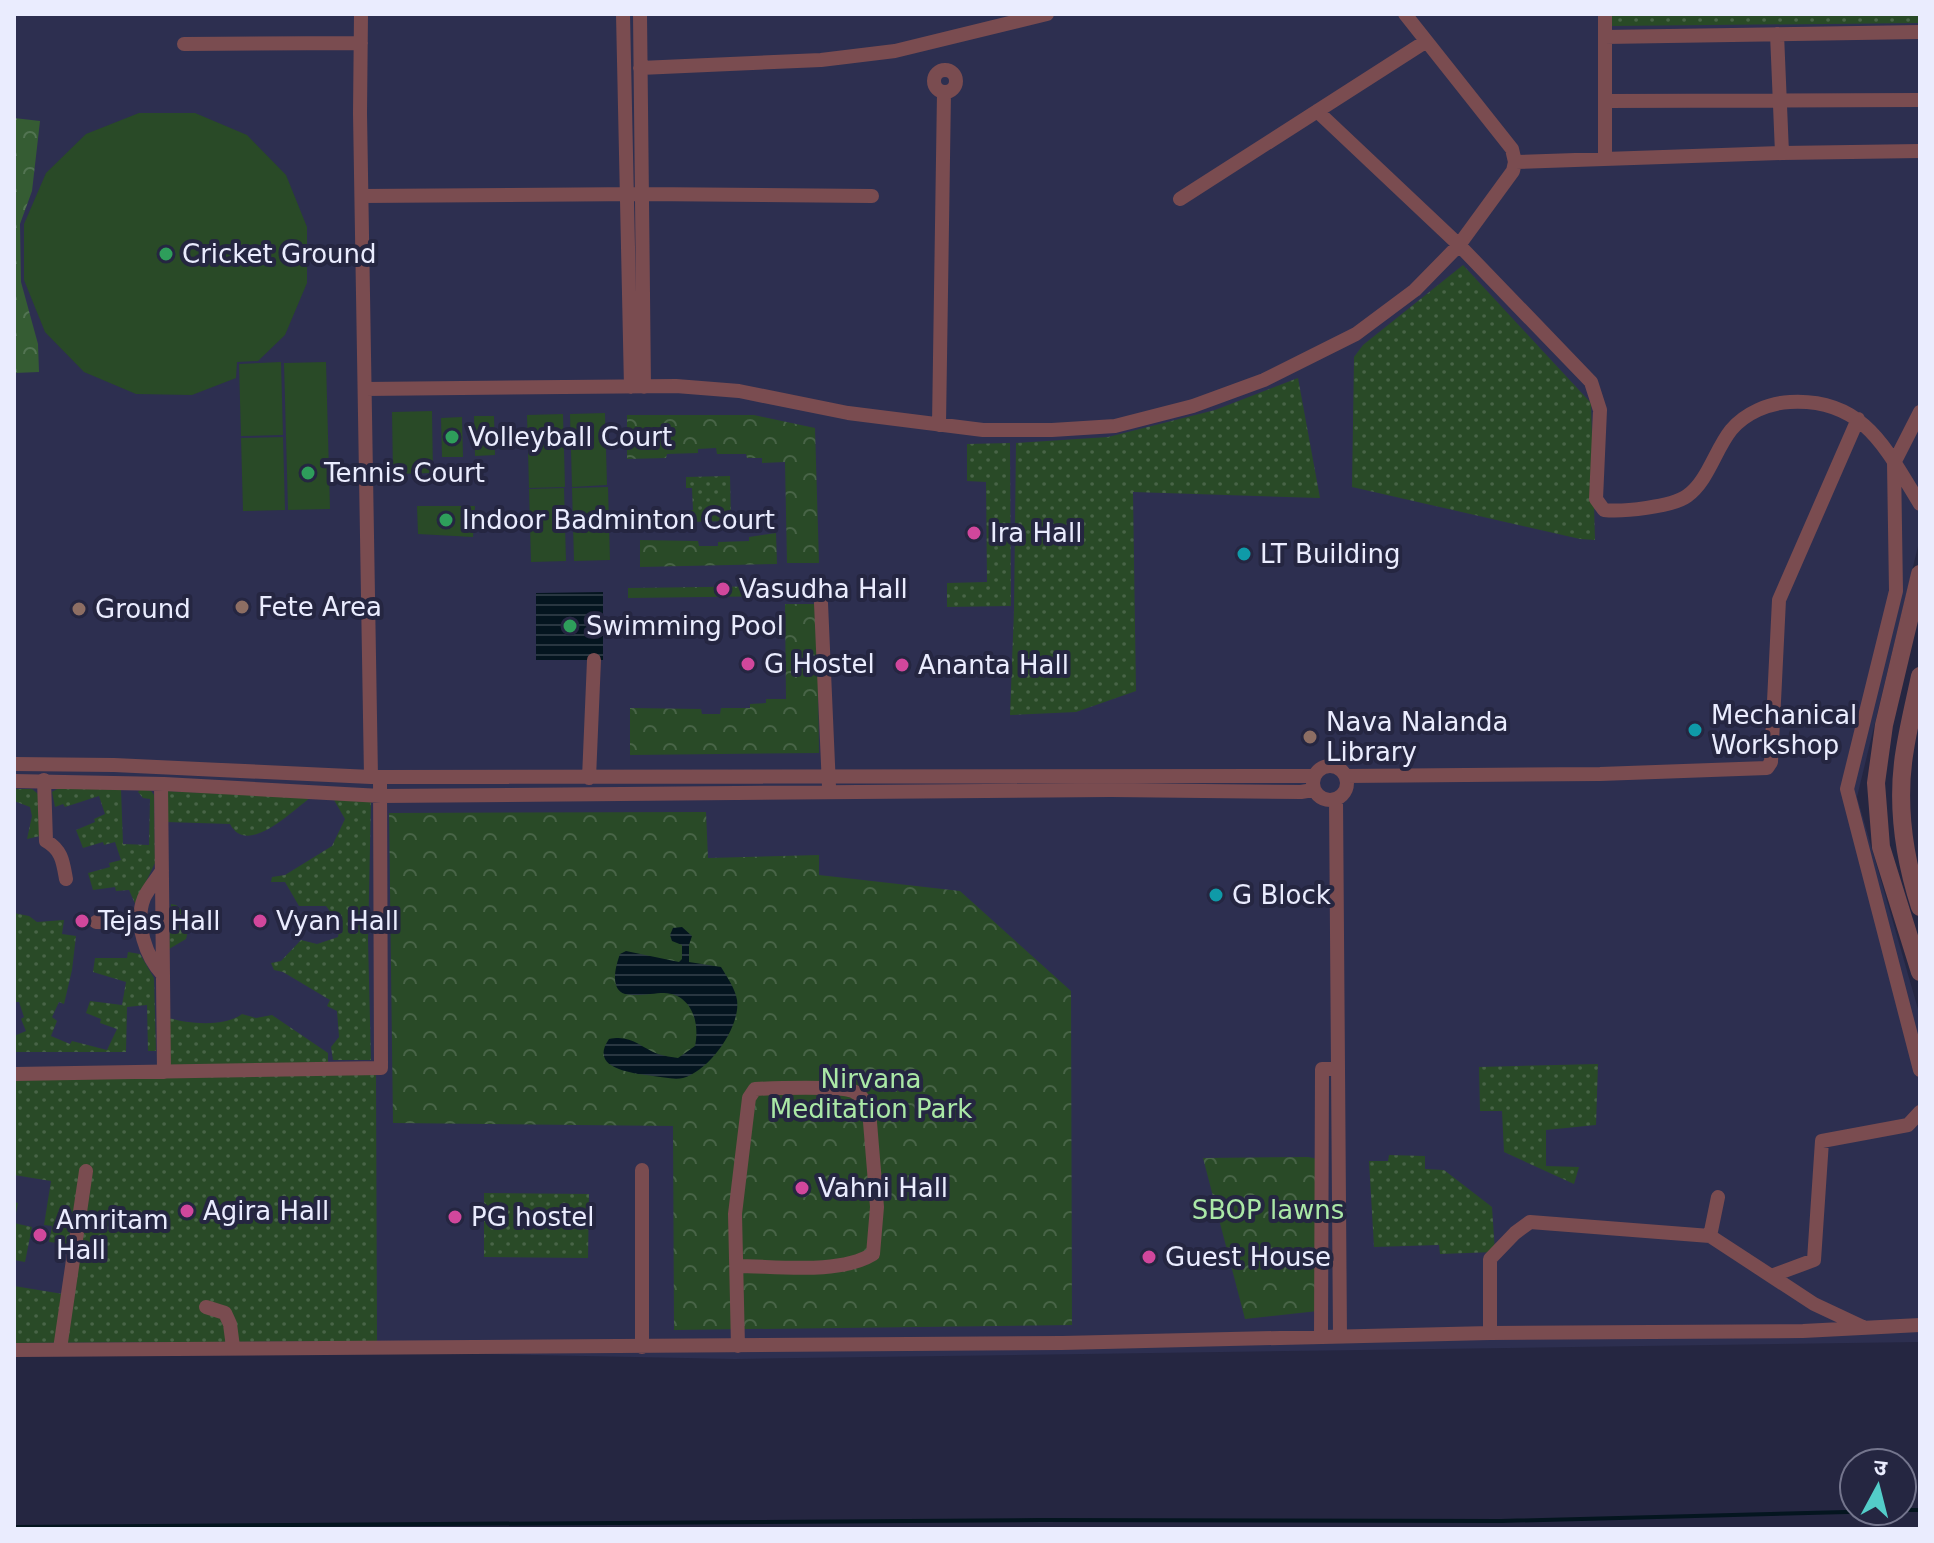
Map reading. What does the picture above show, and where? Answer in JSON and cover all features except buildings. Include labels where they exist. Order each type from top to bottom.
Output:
[{"type":"street","points":[[14,1074],[381,1068],[378,784],[365,389],[361,14]]},
{"type":"street","points":[[623,14],[635,194]]},
{"type":"street","points":[[637,387],[635,194],[640,14]]},
{"type":"street","points":[[640,68],[821,60],[895,51],[1047,14]]},
{"type":"street","points":[[365,389],[637,387],[739,391],[848,413],[997,430],[1115,426],[1193,406],[1264,380],[1356,334],[1415,290],[1459,245],[1513,171],[1515,162],[1512,149],[1405,14]]},
{"type":"street","points":[[1605,14],[1605,158]]},
{"type":"street","points":[[1605,37],[1920,32]]},
{"type":"street","points":[[1777,34],[1782,153]]},
{"type":"street","points":[[939,425],[944,92],[936,88],[934,80],[938,72],[946,69],[945,40]]},
{"type":"street","points":[[1180,199],[1425,42]]},
{"type":"street","points":[[184,44],[361,43]]},
{"type":"street","points":[[1606,101],[1920,100]]},
{"type":"street","points":[[1317,111],[1459,245],[1591,382],[1600,410],[1596,499],[1604,510],[1618,512],[1682,499],[1700,481],[1732,429],[1756,411],[1786,402],[1825,403],[1858,419],[1876,437],[1920,504]]},
{"type":"street","points":[[1515,162],[1920,151]]},
{"type":"street","points":[[362,196],[872,196]]},
{"type":"street","points":[[1920,412],[1894,463],[1896,591],[1847,789],[1920,1070]]},
{"type":"street","points":[[14,781],[1301,792],[1313,783],[1317,771],[1329,765],[1346,776],[1765,770],[1771,762],[1775,715],[1779,600],[1858,419]]},
{"type":"street","points":[[1920,574],[1884,725],[1876,783],[1881,847],[1920,972]]},
{"type":"street","points":[[821,603],[829,786]]},
{"type":"street","points":[[589,778],[594,660]]},
{"type":"street","points":[[1920,676],[1904,751],[1903,796],[1903,837],[1920,907]]},
{"type":"street","points":[[14,764],[114,765],[378,784],[589,778],[829,786]]},
{"type":"street","points":[[1313,783],[1323,799],[1336,799],[1346,790],[1346,776]]},
{"type":"street","points":[[44,780],[46,841],[56,847],[62,856],[66,879]]},
{"type":"street","points":[[161,784],[164,1072]]},
{"type":"street","points":[[1336,799],[1340,1337]]},
{"type":"street","points":[[162,871],[144,900],[141,923],[154,966],[163,975]]},
{"type":"street","points":[[96,922],[141,923]]},
{"type":"street","points":[[1321,1337],[1322,1069],[1338,1069]]},
{"type":"street","points":[[736,1266],[842,1266],[873,1254],[877,1207],[869,1110],[863,1097],[850,1090],[755,1089],[749,1098],[735,1214],[736,1266],[738,1346]]},
{"type":"street","points":[[1771,1276],[1814,1260],[1822,1141],[1908,1125],[1920,1112]]},
{"type":"street","points":[[642,1170],[642,1347]]},
{"type":"street","points":[[60,1349],[86,1171]]},
{"type":"street","points":[[1710,1236],[1718,1197]]},
{"type":"street","points":[[1490,1333],[1490,1259],[1530,1222],[1710,1236],[1814,1304],[1865,1328]]},
{"type":"street","points":[[1803,1331],[1814,1324],[1817,1314],[1814,1304]]},
{"type":"street","points":[[206,1307],[225,1313],[233,1347]]},
{"type":"street","points":[[14,1350],[738,1346],[1490,1333],[1803,1331],[1920,1325]]},
{"type":"shaded area","points":[[14,14],[1920,14],[1920,538],[1857,797],[1920,1016],[1920,1342],[735,1359],[427,1353],[14,1357]]},
{"type":"shaded area","name":"Swimming Pool","points":[[603,592],[603,660],[536,660],[536,593]]},
{"type":"shaded area","points":[[682,927],[692,936],[689,962],[721,967],[734,991],[737,1011],[729,1035],[703,1067],[683,1078],[645,1075],[616,1068],[604,1057],[609,1039],[623,1038],[658,1054],[678,1058],[695,1046],[695,1019],[681,998],[664,993],[625,994],[615,982],[620,954],[626,951],[679,962],[682,959],[682,945],[672,941],[670,935],[673,928]]},
{"type":"green space","points":[[1612,14],[1920,14],[1920,23],[1612,26]]},
{"type":"green space","name":"Cricket Ground","points":[[139,113],[195,113],[247,135],[286,175],[307,227],[307,283],[285,335],[258,361],[237,362],[236,378],[192,395],[136,394],[84,372],[45,332],[24,280],[24,224],[46,173],[86,134]]},
{"type":"green space","points":[[14,118],[40,121],[32,191],[20,224],[21,282],[38,344],[39,372],[14,373]]},
{"type":"green space","points":[[1463,265],[1591,403],[1595,540],[1352,487],[1354,357],[1363,345]]},
{"type":"green space","name":"Tennis Court","points":[[281,362],[283,435],[241,436],[239,364]]},
{"type":"green space","points":[[326,362],[330,509],[288,510],[284,363]]},
{"type":"green space","points":[[1298,378],[1320,498],[1133,492],[1136,691],[1076,712],[1010,715],[1016,443],[1108,437],[1215,410]]},
{"type":"green space","points":[[432,411],[433,473],[393,474],[392,412]]},
{"type":"green space","points":[[605,413],[607,485],[572,487],[570,414]]},
{"type":"green space","name":"Tennis Court","points":[[563,414],[565,487],[529,488],[527,415]]},
{"type":"green space","points":[[627,415],[754,415],[815,428],[819,563],[787,563],[785,462],[762,463],[762,458],[747,458],[746,454],[717,454],[716,448],[698,449],[698,453],[667,454],[666,458],[627,459]]},
{"type":"green space","name":"Volleyball Court","points":[[474,416],[494,416],[495,455],[475,456]]},
{"type":"green space","name":"Volleyball Court","points":[[462,417],[463,457],[442,457],[441,418]]},
{"type":"green space","name":"Tennis Court","points":[[283,437],[285,510],[243,511],[241,438]]},
{"type":"green space","points":[[1010,443],[1011,606],[947,607],[947,583],[987,582],[986,482],[967,481],[967,444]]},
{"type":"green space","points":[[730,476],[731,521],[688,522],[687,511],[693,510],[692,488],[686,488],[686,477]]},
{"type":"green space","points":[[608,487],[610,560],[574,561],[572,488]]},
{"type":"green space","name":"Tennis Court","points":[[564,488],[566,561],[531,562],[529,489]]},
{"type":"green space","name":"Indoor Badminton Court","points":[[417,506],[475,506],[473,537],[418,534]]},
{"type":"green space","points":[[776,533],[777,564],[640,567],[640,540],[698,541],[699,546],[718,546],[718,542],[749,541],[749,537]]},
{"type":"green space","points":[[776,586],[777,596],[628,598],[628,588]]},
{"type":"green space","points":[[785,604],[817,604],[819,753],[630,755],[630,708],[701,709],[702,714],[720,714],[721,708],[750,708],[750,704],[766,703],[766,699],[786,699]]},
{"type":"green space","points":[[59,788],[121,789],[123,844],[149,845],[150,799],[143,798],[138,792],[140,789],[151,791],[154,795],[155,863],[140,894],[137,908],[129,890],[116,891],[115,887],[93,890],[88,873],[110,867],[109,863],[121,860],[115,842],[83,848],[76,830],[105,814],[99,796],[65,807],[63,804],[55,807],[52,792]]},
{"type":"green space","points":[[14,789],[32,789],[38,794],[40,836],[27,839],[32,816],[30,807],[14,801]]},
{"type":"green space","points":[[167,791],[310,798],[270,828],[247,836],[238,833],[230,824],[166,822]]},
{"type":"green space","points":[[334,800],[371,801],[368,940],[371,1060],[333,1060],[331,1047],[339,1037],[337,1011],[327,1006],[330,1000],[283,972],[274,970],[271,963],[281,961],[301,940],[317,944],[338,937],[340,925],[326,906],[299,906],[285,882],[271,882],[272,877],[285,875],[332,846],[345,819]]},
{"type":"green space","name":"Nirvana Meditation Park","points":[[706,812],[708,858],[819,855],[819,875],[960,891],[1071,991],[1072,1325],[674,1330],[673,1126],[393,1123],[389,813]]},
{"type":"green space","points":[[171,904],[188,916],[181,917],[180,930],[188,931],[186,939],[169,949]]},
{"type":"green space","points":[[14,913],[29,916],[37,922],[64,920],[62,934],[76,936],[64,1004],[59,1002],[52,1017],[57,1021],[51,1036],[70,1044],[72,1041],[107,1050],[117,1029],[100,1023],[101,1019],[86,1013],[90,1001],[122,1005],[126,982],[93,972],[95,958],[127,958],[128,952],[140,954],[154,978],[156,1051],[148,1051],[147,1005],[127,1007],[126,1052],[14,1052],[14,1036],[26,1031],[19,1002],[16,1002],[14,995]]},
{"type":"green space","points":[[242,1014],[256,1018],[272,1015],[328,1053],[328,1064],[170,1067],[169,1018],[207,1023],[226,1021]]},
{"type":"green space","points":[[1598,1064],[1596,1125],[1546,1130],[1546,1166],[1579,1167],[1574,1184],[1504,1152],[1502,1111],[1480,1111],[1479,1067]]},
{"type":"green space","points":[[376,1073],[377,1341],[14,1343],[14,1286],[69,1295],[78,1245],[49,1242],[52,1226],[44,1225],[51,1181],[14,1175],[14,1079]]},
{"type":"green space","points":[[1389,1155],[1425,1156],[1425,1169],[1444,1170],[1492,1207],[1495,1252],[1440,1254],[1439,1245],[1374,1247],[1369,1161],[1388,1161]]},
{"type":"green space","name":"SBOP lawns","points":[[1203,1158],[1318,1159],[1318,1311],[1245,1319]]},
{"type":"green space","points":[[484,1193],[589,1194],[588,1258],[484,1257]]},
{"type":"green space","points":[[14,1202],[18,1203],[14,1223]]},
{"type":"green space","points":[[14,1223],[32,1227],[25,1262],[14,1260]]},
{"type":"waterway","points":[[14,1527],[1041,1520],[1501,1521],[1838,1512]]},
{"type":"place","name":"Cricket Ground","points":[[166,254]]},
{"type":"place","name":"Volleyball Court","points":[[452,437]]},
{"type":"place","name":"Tennis Court","points":[[308,473]]},
{"type":"place","name":"Indoor Badminton Court","points":[[446,520]]},
{"type":"place","name":"Ira Hall","points":[[974,533]]},
{"type":"place","name":"LT Building","points":[[1244,554]]},
{"type":"place","name":"Vasudha Hall","points":[[723,589]]},
{"type":"place","name":"Fete Area","points":[[242,607]]},
{"type":"place","name":"Ground","points":[[79,609]]},
{"type":"place","name":"Swimming Pool","points":[[570,626]]},
{"type":"place","name":"G Hostel","points":[[748,664]]},
{"type":"place","name":"Ananta Hall","points":[[902,665]]},
{"type":"place","name":"Mechanical Workshop","points":[[1695,730]]},
{"type":"place","name":"Nava Nalanda Library","points":[[1310,737]]},
{"type":"place","name":"G Block","points":[[1216,895]]},
{"type":"place","name":"Tejas Hall","points":[[82,921]]},
{"type":"place","name":"Vyan Hall","points":[[260,921]]},
{"type":"place","name":"Vahni Hall","points":[[802,1188]]},
{"type":"place","name":"Agira Hall","points":[[187,1211]]},
{"type":"place","name":"PG hostel","points":[[455,1217]]},
{"type":"place","name":"Amritam Hall","points":[[40,1235]]},
{"type":"place","name":"Guest House","points":[[1149,1257]]}]
